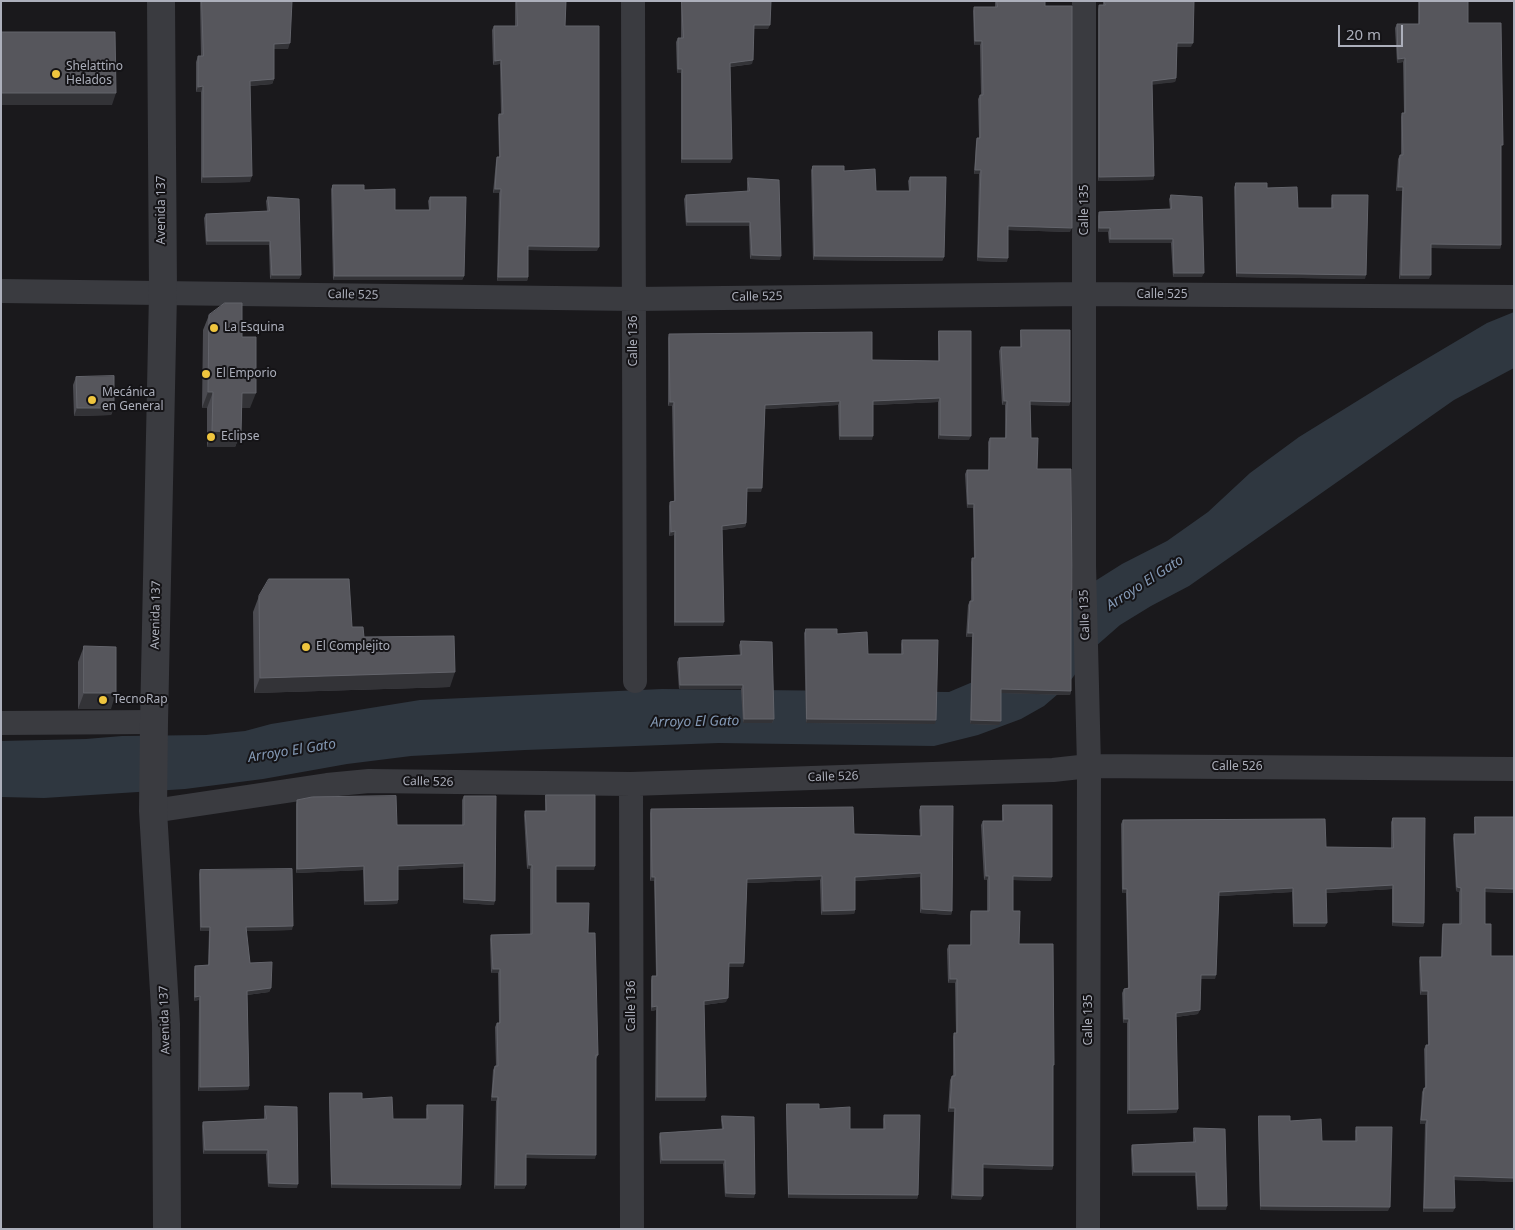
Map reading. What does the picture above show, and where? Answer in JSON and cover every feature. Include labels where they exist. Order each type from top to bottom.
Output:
[{"type":"street","name":"Avenida 137","points":[[161,1],[163,293],[153,811],[166,1024],[167,1229]]},
{"type":"street","name":"Calle 136","points":[[632,1],[635,681]]},
{"type":"street","name":"Calle 135","points":[[1084,1],[1084,564],[1089,766],[1088,1229]]},
{"type":"street","name":"Calle 525","points":[[1,291],[634,299],[1085,294],[1514,297]]},
{"type":"street","points":[[1,723],[154,722]]},
{"type":"street","name":"Calle 526","points":[[153,811],[327,785],[369,781],[631,784],[1053,770],[1089,766],[1514,769]]},
{"type":"street","name":"Calle 136","points":[[631,784],[632,1229]]},
{"type":"water","name":"Arroyo El Gato","points":[[1514,312],[1514,368],[1454,400],[1189,586],[1120,625],[1096,646],[1065,688],[1044,706],[1021,719],[978,735],[934,746],[719,743],[411,756],[185,789],[44,798],[1,797],[1,741],[206,735],[245,731],[271,724],[420,700],[662,689],[949,692],[975,681],[1084,588],[1122,564],[1167,541],[1208,512],[1250,473],[1299,437],[1487,323]]},
{"type":"building","points":[[202,1],[292,1],[290,43],[274,44],[274,79],[250,81],[252,176],[203,177],[203,86],[198,87],[198,56],[203,56]]},
{"type":"building","points":[[517,1],[566,1],[565,26],[599,26],[599,247],[528,246],[528,277],[498,277],[501,189],[495,189],[497,157],[500,157],[499,114],[503,114],[501,60],[495,61],[494,26],[517,26]]},
{"type":"building","points":[[682,1],[771,1],[770,25],[754,25],[753,60],[730,63],[732,159],[682,159],[682,69],[678,69],[678,38],[683,38]]},
{"type":"building","points":[[997,1],[1045,1],[1045,6],[1072,6],[1072,228],[1008,226],[1008,258],[978,257],[981,170],[975,170],[977,138],[980,138],[980,95],[983,95],[982,41],[975,41],[974,7],[997,7]]},
{"type":"building","points":[[1104,1],[1194,1],[1193,43],[1177,43],[1176,78],[1152,81],[1154,176],[1099,177],[1099,5],[1105,5]]},
{"type":"building","points":[[1420,1],[1468,1],[1468,23],[1501,23],[1503,145],[1501,145],[1501,245],[1431,244],[1431,275],[1401,275],[1403,187],[1398,187],[1400,155],[1403,155],[1402,113],[1405,113],[1405,58],[1398,59],[1397,24],[1419,24]]},
{"type":"building","name":"Shelattino Helados","points":[[1,32],[115,32],[116,93],[1,93]]},
{"type":"building","points":[[813,166],[844,166],[844,171],[875,169],[876,191],[910,191],[910,177],[946,177],[944,257],[815,256]]},
{"type":"building","points":[[748,178],[779,180],[781,256],[752,255],[750,222],[687,222],[686,195],[749,191]]},
{"type":"building","points":[[1236,183],[1267,183],[1267,188],[1297,187],[1298,208],[1333,208],[1332,195],[1368,195],[1366,275],[1237,273]]},
{"type":"building","points":[[333,185],[364,185],[364,190],[395,189],[395,210],[430,210],[430,197],[466,197],[464,276],[335,276]]},
{"type":"building","points":[[1171,195],[1202,197],[1204,273],[1174,273],[1173,239],[1110,239],[1110,228],[1099,228],[1099,212],[1171,209]]},
{"type":"building","points":[[268,197],[299,199],[301,275],[272,275],[270,241],[207,241],[206,214],[269,211]]},
{"type":"building","points":[[225,303],[242,303],[242,337],[256,337],[256,393],[242,393],[241,432],[212,431],[213,392],[208,392],[209,315]]},
{"type":"building","points":[[1021,330],[1070,330],[1070,402],[1030,401],[1031,438],[1038,438],[1037,469],[1071,469],[1071,691],[1001,689],[1001,721],[971,720],[973,633],[968,633],[970,601],[973,601],[972,558],[975,558],[974,504],[968,504],[967,470],[989,470],[990,438],[1006,438],[1007,401],[1004,401],[1001,347],[1021,347]]},
{"type":"building","points":[[939,331],[971,331],[971,436],[940,435],[940,398],[873,401],[873,436],[840,436],[840,401],[765,405],[762,488],[747,488],[746,523],[722,526],[724,622],[675,622],[675,531],[671,532],[670,502],[675,501],[674,402],[670,402],[669,334],[872,332],[872,360],[939,361]]},
{"type":"building","name":"Mecánica en General","points":[[114,376],[114,408],[77,408],[76,377]]},
{"type":"building","name":"El Complejito","points":[[269,579],[349,579],[352,627],[363,627],[364,637],[454,636],[455,672],[260,678],[259,596]]},
{"type":"building","points":[[806,629],[837,629],[837,634],[867,632],[868,654],[903,654],[902,640],[938,640],[936,720],[807,719]]},
{"type":"building","points":[[741,641],[772,642],[774,719],[744,719],[743,685],[680,685],[679,658],[741,655]]},
{"type":"building","points":[[84,646],[116,647],[116,693],[84,693]]},
{"type":"building","points":[[546,795],[595,795],[595,866],[556,866],[556,903],[589,903],[588,933],[595,933],[598,1055],[596,1055],[596,1155],[526,1154],[526,1185],[496,1185],[498,1097],[492,1097],[495,1066],[498,1066],[497,1023],[500,1023],[500,969],[493,969],[491,935],[532,934],[532,865],[529,865],[525,811],[546,811]]},
{"type":"building","points":[[396,796],[397,825],[464,825],[464,796],[496,796],[495,901],[464,899],[464,863],[398,866],[398,900],[365,901],[364,866],[297,869],[297,800],[312,797]]},
{"type":"building","points":[[1003,805],[1052,805],[1052,877],[1013,876],[1013,911],[1020,911],[1019,944],[1053,944],[1053,1166],[983,1164],[983,1196],[953,1195],[955,1108],[950,1108],[952,1076],[955,1076],[954,1033],[957,1033],[957,979],[950,979],[949,945],[971,945],[971,911],[989,911],[989,876],[986,876],[983,821],[1003,821]]},
{"type":"building","points":[[921,806],[953,806],[952,911],[922,909],[921,873],[855,877],[855,910],[823,911],[822,876],[747,879],[744,963],[729,963],[728,998],[704,1001],[706,1097],[657,1097],[657,1006],[652,1007],[652,976],[657,976],[655,877],[652,877],[651,809],[853,807],[854,834],[921,836]]},
{"type":"building","points":[[1475,817],[1514,817],[1514,889],[1485,888],[1485,924],[1491,924],[1491,956],[1514,956],[1514,1178],[1454,1176],[1455,1208],[1424,1208],[1427,1120],[1421,1120],[1424,1088],[1426,1088],[1426,1045],[1429,1045],[1428,991],[1422,991],[1420,957],[1442,957],[1443,924],[1461,924],[1461,888],[1457,887],[1454,834],[1475,834]]},
{"type":"building","points":[[1393,818],[1425,818],[1424,923],[1393,922],[1393,885],[1326,889],[1327,923],[1294,923],[1293,888],[1219,892],[1216,975],[1201,975],[1200,1010],[1176,1013],[1178,1109],[1129,1110],[1129,1019],[1124,1019],[1124,989],[1129,988],[1127,889],[1123,889],[1123,820],[1325,819],[1326,847],[1393,848]]},
{"type":"building","points":[[292,869],[293,926],[246,927],[250,963],[272,962],[271,988],[247,991],[249,1086],[200,1087],[200,996],[195,997],[195,966],[209,965],[210,927],[201,927],[200,870]]},
{"type":"building","points":[[330,1093],[362,1093],[362,1099],[392,1097],[393,1119],[428,1119],[427,1105],[463,1105],[461,1185],[332,1184]]},
{"type":"building","points":[[787,1104],[819,1104],[819,1109],[850,1107],[850,1129],[885,1129],[884,1115],[920,1115],[918,1195],[789,1194]]},
{"type":"building","points":[[265,1106],[297,1107],[298,1184],[269,1183],[268,1150],[205,1150],[203,1122],[266,1119]]},
{"type":"building","points":[[722,1116],[754,1117],[755,1194],[726,1193],[725,1160],[662,1160],[660,1133],[723,1129]]},
{"type":"building","points":[[1259,1116],[1290,1116],[1290,1121],[1321,1119],[1322,1141],[1357,1141],[1356,1127],[1392,1127],[1390,1207],[1261,1206]]},
{"type":"building","points":[[1194,1128],[1225,1129],[1227,1206],[1198,1206],[1196,1172],[1134,1172],[1132,1145],[1195,1142]]},
{"type":"place","name":"Shelattino Helados","points":[[56,74]]},
{"type":"place","name":"La Esquina","points":[[214,328]]},
{"type":"place","name":"El Emporio","points":[[206,374]]},
{"type":"place","name":"Mecánica en General","points":[[92,400]]},
{"type":"place","name":"Eclipse","points":[[211,437]]},
{"type":"place","name":"El Complejito","points":[[306,647]]},
{"type":"place","name":"TecnoRap","points":[[103,700]]}]
